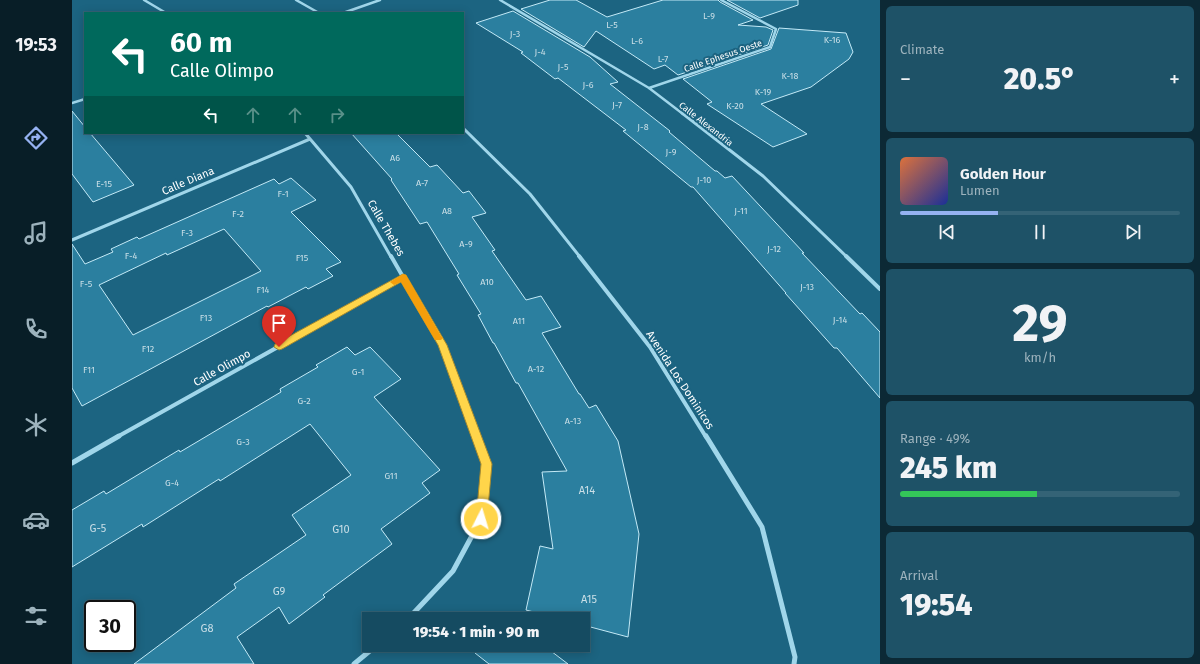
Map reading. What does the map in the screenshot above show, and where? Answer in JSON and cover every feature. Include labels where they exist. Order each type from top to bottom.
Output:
[{"type":"street","points":[[144,0],[164,12]]},
{"type":"street","points":[[296,0],[317,12]]},
{"type":"street","points":[[346,12],[380,0]]},
{"type":"street","name":"Calle Alexandria","points":[[500,0],[649,88],[763,176],[880,289]]},
{"type":"street","name":"Calle Ephesus Oeste","points":[[649,88],[770,48],[776,29],[721,0]]},
{"type":"street","points":[[72,103],[84,99]]},
{"type":"street","name":"Avenida Los Dominicos","points":[[464,129],[530,194],[650,347],[762,527],[796,656],[794,664]]},
{"type":"street","name":"Calle Thebes","points":[[306,134],[351,187],[442,345],[486,464],[481,519],[453,571],[415,612]]},
{"type":"street","name":"Calle Diana","points":[[72,240],[310,139]]},
{"type":"street","name":"Calle Olimpo","points":[[72,463],[403,277]]},
{"type":"street","points":[[354,664],[369,652]]},
{"type":"building","points":[[550,0],[576,0],[607,17],[663,0],[718,0],[753,20],[738,25],[766,27],[773,30],[768,45],[678,75],[665,65],[654,69],[596,31],[584,47],[521,9]]},
{"type":"building","points":[[727,0],[798,0],[798,5],[760,18]]},
{"type":"building","points":[[513,11],[590,57],[618,82],[610,84],[670,131],[669,132],[715,171],[725,178],[732,176],[804,253],[802,253],[860,314],[862,313],[880,332],[880,398],[837,348],[834,348],[785,293],[693,187],[691,187],[623,131],[626,130],[558,78],[555,79],[521,53],[523,52],[476,23]]},
{"type":"building","points":[[779,28],[846,33],[853,52],[849,59],[811,87],[761,104],[807,134],[773,147],[707,104],[712,102],[683,79],[771,49]]},
{"type":"building","points":[[72,111],[84,126],[84,134],[91,134],[134,185],[93,202],[72,174]]},
{"type":"building","points":[[352,134],[397,134],[430,167],[437,165],[463,193],[469,191],[486,213],[472,217],[495,250],[492,251],[526,300],[541,296],[561,327],[542,333],[579,394],[589,408],[596,405],[618,441],[639,534],[628,637],[590,627],[590,612],[534,612],[526,610],[540,546],[553,549],[542,472],[567,471],[518,383],[516,383],[493,343],[478,315],[481,314],[457,275],[459,274],[427,222],[420,224],[391,180],[392,179]]},
{"type":"building","points":[[291,178],[316,200],[291,212],[341,262],[326,269],[333,276],[308,289],[306,287],[268,307],[267,306],[82,406],[72,388],[72,244],[85,264],[113,252],[111,249],[137,237],[139,239],[274,179],[279,184]],"holes":[[[224,229],[261,271],[133,335],[99,285],[166,253],[167,255]]]},
{"type":"building","points":[[347,347],[355,355],[370,347],[401,379],[374,397],[440,470],[422,483],[430,493],[381,529],[392,544],[323,595],[325,597],[289,624],[279,607],[237,637],[254,664],[134,664],[236,588],[234,584],[306,535],[292,515],[351,475],[310,424],[220,481],[219,479],[143,527],[142,524],[72,567],[72,510],[104,491],[106,494],[179,450],[180,452],[281,392],[280,389],[318,367],[316,365]]},
{"type":"building","points":[[552,652],[568,664],[489,664],[475,653]]},
{"type":"slow traffic","points":[[394,282],[403,277],[438,338]]},
{"type":"route","points":[[279,347],[403,277],[442,345],[486,464],[481,519]]}]
